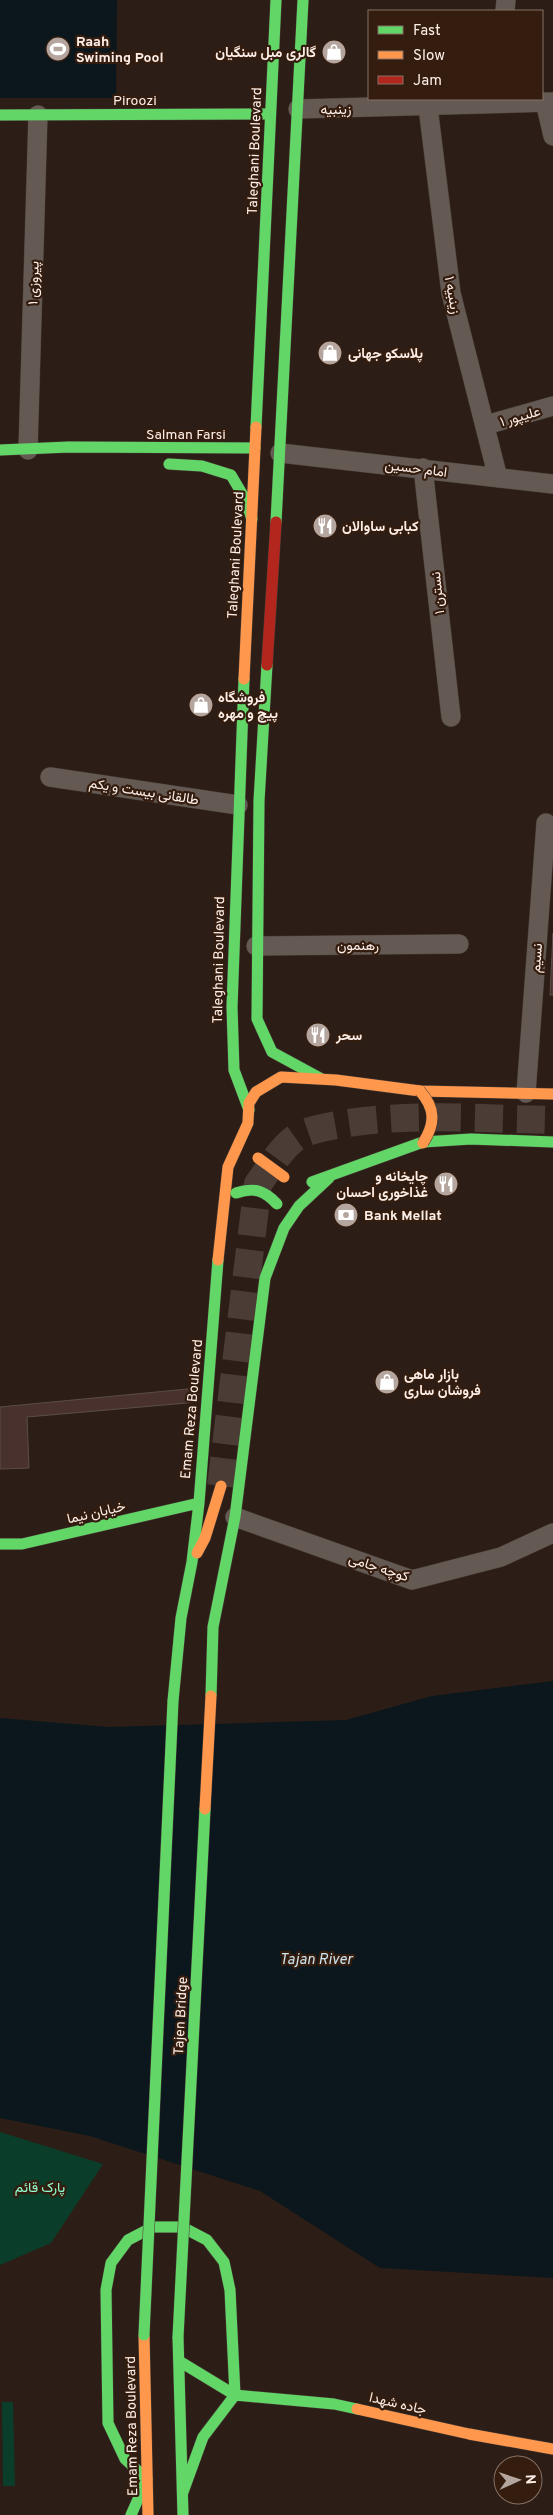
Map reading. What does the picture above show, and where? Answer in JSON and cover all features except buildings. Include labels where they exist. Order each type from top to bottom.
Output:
[{"type":"main road","name":"Taleghani Boulevard","points":[[248,1110],[234,1070],[231,1025],[238,805],[276,0]]},
{"type":"main road","points":[[303,0],[259,801],[256,946],[257,1019],[272,1052],[320,1078]]},
{"type":"main road","name":"Piroozi","points":[[0,115],[270,114]]},
{"type":"main road","name":"Salman Farsi","points":[[0,450],[69,447],[117,449],[255,448]]},
{"type":"main road","points":[[255,448],[279,461]]},
{"type":"main road","points":[[117,449],[131,458]]},
{"type":"main road","points":[[157,464],[202,466],[231,475],[244,497],[252,519]]},
{"type":"main road","points":[[553,1094],[420,1091],[320,1078],[289,1076],[274,1080],[256,1092],[251,1098],[248,1110],[248,1124],[258,1158],[284,1177],[304,1183],[329,1178],[423,1142],[468,1140],[553,1142]]},
{"type":"main road","points":[[420,1091],[429,1101],[434,1117],[430,1133],[423,1142]]},
{"type":"main road","points":[[465,1093],[452,1097],[444,1107],[444,1130],[455,1138],[468,1140]]},
{"type":"main road","name":"Emam Reza Boulevard","points":[[173,1701],[182,1618],[192,1562],[199,1503],[222,1217],[228,1168],[248,1124]]},
{"type":"main road","points":[[281,1234],[300,1206],[329,1178]]},
{"type":"main road","points":[[222,1217],[236,1193],[248,1188],[267,1192],[277,1204],[283,1218],[281,1234],[265,1278],[235,1516]]},
{"type":"main road","points":[[192,1562],[205,1538],[221,1486]]},
{"type":"main road","name":"خیابان نیما","points":[[0,1544],[22,1544],[199,1503]]},
{"type":"main road","name":"Tajen Bridge","points":[[179,2361],[178,2337],[213,1627],[235,1516]]},
{"type":"main road","name":"Tajen Bridge","points":[[144,2336],[173,1701]]},
{"type":"main road","points":[[131,2515],[147,2480],[125,2459],[108,2423],[106,2290],[111,2263],[128,2240],[153,2227],[182,2227],[207,2240],[224,2262],[230,2290],[235,2395],[203,2437],[182,2493]]},
{"type":"main road","name":"Emam Reza Boulevard","points":[[144,2336],[148,2515]]},
{"type":"main road","points":[[179,2361],[235,2395]]},
{"type":"main road","points":[[179,2361],[183,2515]]},
{"type":"main road","name":"جاده شهدا","points":[[235,2395],[334,2404],[469,2434],[553,2449]]},
{"type":"street","name":"زینبیه","points":[[298,109],[428,107],[498,101],[549,102]]},
{"type":"street","points":[[549,102],[553,136]]},
{"type":"street","name":"زینبیه ۱","points":[[428,107],[451,293],[470,377],[486,425],[498,478]]},
{"type":"street","name":"پیروزی ١","points":[[28,450],[38,115]]},
{"type":"street","name":"علیپور ۱","points":[[486,425],[553,406]]},
{"type":"street","name":"امام حسین","points":[[279,461],[423,468],[553,484]]},
{"type":"street","name":"نسترن ۱","points":[[423,468],[451,717]]},
{"type":"street","name":"طالقانی بیست و یکم","points":[[50,777],[238,805]]},
{"type":"street","name":"نسیم","points":[[526,1093],[546,823]]},
{"type":"street","name":"رهنمون","points":[[256,946],[459,944]]},
{"type":"street","name":"کوچه جامی","points":[[235,1516],[412,1580],[501,1557],[553,1533]]},
{"type":"green space","name":"پارک قائم","points":[[0,2132],[103,2164],[51,2243],[0,2265]]},
{"type":"green space","points":[[2,2402],[13,2402],[15,2486],[3,2486]]},
{"type":"water","name":"Raah Swiming Pool","points":[[0,0],[117,0],[116,98],[0,98]]},
{"type":"water","name":"Tajan River","points":[[553,1681],[553,2278],[380,2268],[260,2191],[90,2136],[0,2118],[0,1718],[108,1727],[346,1720],[432,1696]]},
{"type":"tunnel","points":[[221,1486],[258,1184],[282,1151],[300,1135],[324,1127],[373,1120],[424,1117],[553,1120]]},
{"type":"traffic: fast","points":[[256,427],[276,0]]},
{"type":"traffic: fast","points":[[276,522],[303,0]]},
{"type":"traffic: fast","points":[[0,115],[270,114]]},
{"type":"traffic: fast","points":[[0,450],[69,447],[255,448]]},
{"type":"traffic: fast","points":[[169,464],[202,466],[231,475],[244,497],[252,519]]},
{"type":"traffic: fast","points":[[267,665],[259,801],[257,1019],[272,1052],[320,1078]]},
{"type":"traffic: fast","points":[[244,679],[232,1007],[234,1070],[249,1110]]},
{"type":"traffic: fast","points":[[312,1182],[423,1142],[471,1139],[553,1142]]},
{"type":"traffic: fast","points":[[211,1696],[213,1627],[235,1517],[265,1278],[284,1228],[299,1206],[329,1178]]},
{"type":"traffic: fast","points":[[236,1193],[248,1190],[258,1191],[268,1196],[277,1204]]},
{"type":"traffic: fast","points":[[173,1701],[181,1618],[192,1562],[199,1503],[218,1260]]},
{"type":"traffic: fast","points":[[0,1544],[22,1544],[199,1503]]},
{"type":"traffic: fast","points":[[144,2335],[173,1701]]},
{"type":"traffic: fast","points":[[178,2337],[205,1809]]},
{"type":"traffic: fast","points":[[131,2515],[147,2479],[125,2459],[108,2423],[106,2290],[111,2263],[128,2240],[153,2227],[182,2227],[207,2240],[224,2262],[230,2290],[235,2395],[334,2404],[357,2409]]},
{"type":"traffic: fast","points":[[178,2337],[183,2515]]},
{"type":"traffic: fast","points":[[179,2361],[235,2395],[203,2437],[183,2492]]},
{"type":"traffic: slow","points":[[244,679],[256,427]]},
{"type":"traffic: slow","points":[[248,1121],[249,1103],[256,1092],[281,1077],[336,1080],[420,1091]]},
{"type":"traffic: slow","points":[[420,1091],[553,1094]]},
{"type":"traffic: slow","points":[[420,1091],[429,1104],[432,1117],[430,1129],[423,1143]]},
{"type":"traffic: slow","points":[[218,1260],[228,1167],[248,1123]]},
{"type":"traffic: slow","points":[[258,1158],[284,1177]]},
{"type":"traffic: slow","points":[[197,1553],[205,1538],[221,1486]]},
{"type":"traffic: slow","points":[[205,1809],[211,1696]]},
{"type":"traffic: slow","points":[[144,2335],[148,2515]]},
{"type":"traffic: slow","points":[[357,2409],[469,2434],[553,2449]]},
{"type":"traffic: jam","points":[[267,665],[276,522]]},
{"type":"place","name":"Raah Swiming Pool","points":[[58,49]]},
{"type":"place","name":"گالری مبل سنگیان","points":[[334,52]]},
{"type":"place","name":"پلاسکو جهانی","points":[[330,353]]},
{"type":"place","name":"کبابی ساوالان","points":[[325,526]]},
{"type":"place","name":"فروشگاه پیچ و مهره","points":[[201,705]]},
{"type":"place","name":"سحر","points":[[318,1035]]},
{"type":"place","name":"چایخانه و غذاخوری احسان","points":[[446,1184]]},
{"type":"place","name":"Bank Mellat","points":[[346,1215]]},
{"type":"place","name":"بازار ماهی فروشان ساری","points":[[387,1382]]}]
